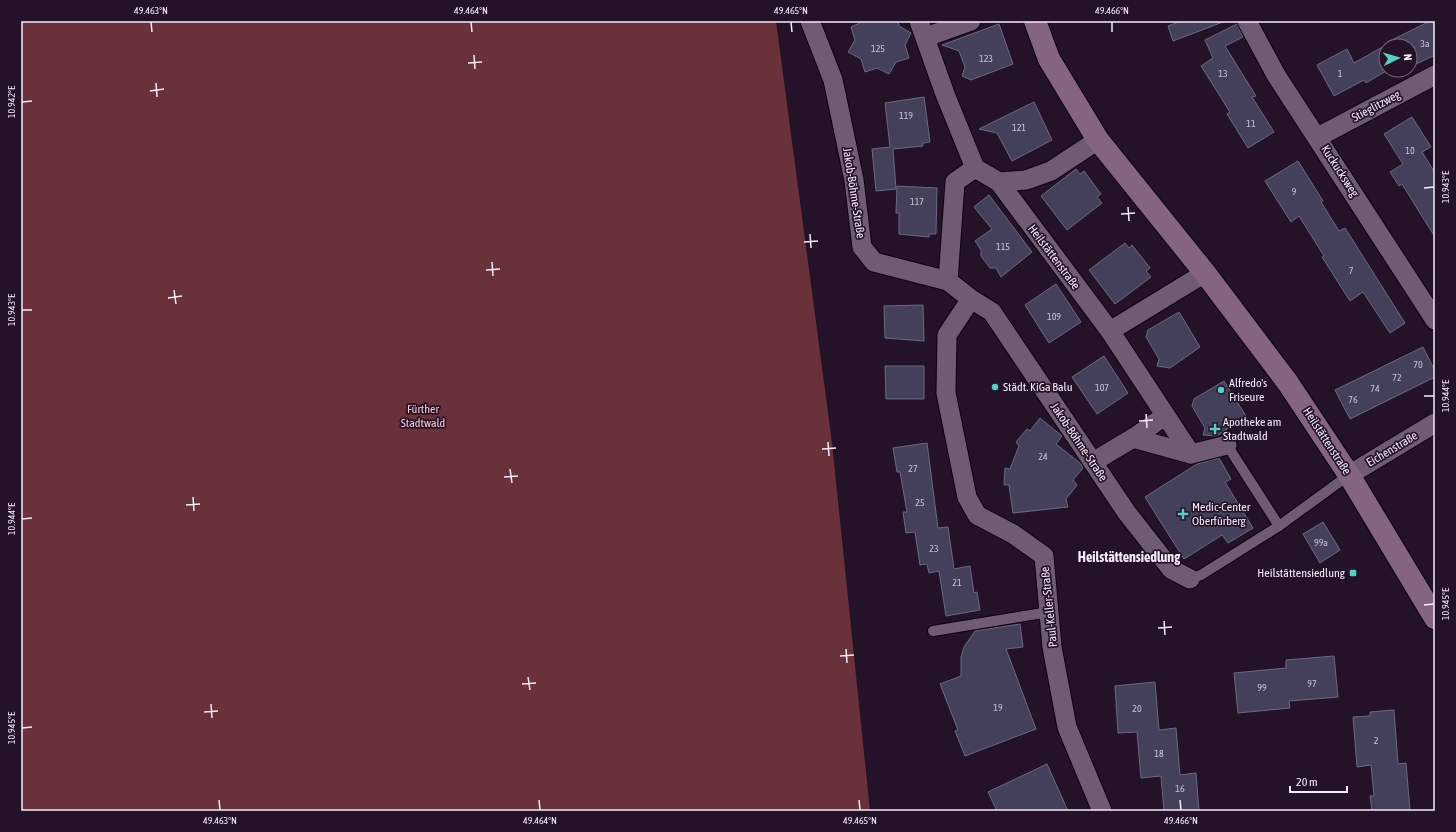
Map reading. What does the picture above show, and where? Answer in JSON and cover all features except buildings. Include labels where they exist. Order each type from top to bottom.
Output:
[{"type":"street","name":"Jakob-Böhme-Straße","points":[[810,21],[833,80],[854,180],[862,247],[874,262],[948,280],[971,299],[992,312],[1127,513],[1171,569],[1190,579]]},
{"type":"street","points":[[948,280],[956,182],[975,168],[945,94],[922,29],[971,21]]},
{"type":"street","name":"Heilstättenstraße","points":[[1035,21],[1049,60],[1098,140],[1205,273],[1288,383],[1349,475],[1435,618]]},
{"type":"street","name":"Kuckucksweg","points":[[1248,21],[1276,75],[1318,137],[1435,320]]},
{"type":"street","name":"Stieglitzweg","points":[[1318,137],[1435,75]]},
{"type":"street","points":[[999,182],[1026,180],[1051,170],[1098,140]]},
{"type":"street","name":"Heilstättenstraße","points":[[975,168],[999,182],[1110,331],[1191,454]]},
{"type":"street","points":[[1110,331],[1205,273]]},
{"type":"street","name":"Paul-Keller-Straße","points":[[971,299],[947,335],[946,393],[967,496],[977,515],[1013,534],[1044,556],[1052,647],[1067,727],[1102,811]]},
{"type":"street","points":[[1093,462],[1133,438],[1165,416]]},
{"type":"street","name":"Eichenstraße","points":[[1349,475],[1435,423]]},
{"type":"street","points":[[1133,438],[1191,454],[1227,445]]},
{"type":"lane","points":[[1227,445],[1279,526]]},
{"type":"lane","points":[[1190,579],[1201,576],[1279,526],[1349,475]]},
{"type":"lane","points":[[933,631],[1049,612]]},
{"type":"green space","name":"Fürther Stadtwald","points":[[21,21],[776,21],[832,443],[870,811],[21,811]]},
{"type":"place","name":"Städt. KiGa Balu","points":[[995,387]]},
{"type":"place","name":"Alfredo's Friseure","points":[[1221,390]]},
{"type":"place","name":"Apotheke am Stadtwald","points":[[1215,429]]},
{"type":"place","name":"Medic-Center Oberfürberg","points":[[1183,514]]},
{"type":"place","name":"Heilstättensiedlung","points":[[1353,573]]},
{"type":"district","name":"Heilstättensiedlung","points":[[1129,557]]}]
